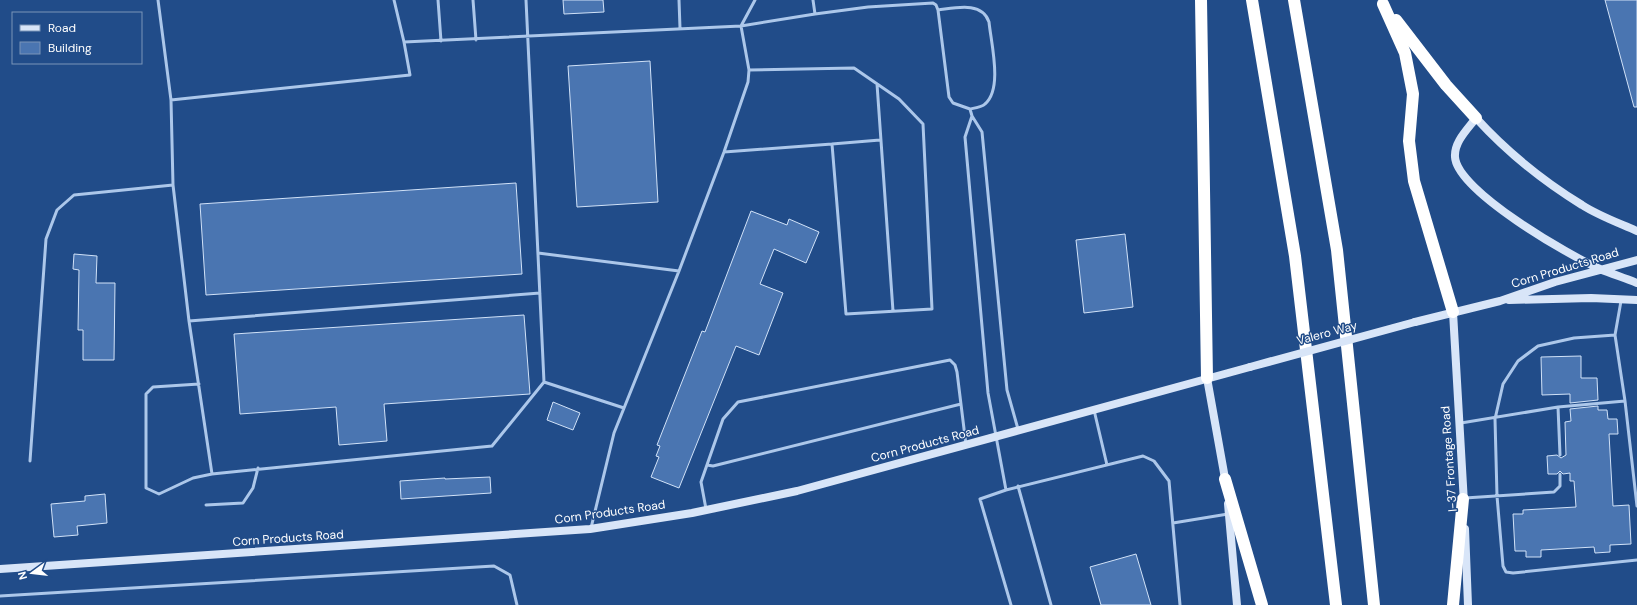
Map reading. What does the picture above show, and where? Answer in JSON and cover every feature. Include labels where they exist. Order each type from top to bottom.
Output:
[{"type":"highway","points":[[1201,0],[1207,378]]},
{"type":"highway","points":[[1252,0],[1295,256],[1336,605]]},
{"type":"highway","points":[[1294,0],[1337,250],[1374,605]]},
{"type":"highway","points":[[1382,2],[1446,85],[1476,118]]},
{"type":"highway","points":[[1382,2],[1405,53],[1413,94],[1409,141],[1414,180],[1453,312]]},
{"type":"highway","points":[[1225,479],[1262,605]]},
{"type":"highway","points":[[1453,605],[1463,499]]},
{"type":"main road","points":[[1637,231],[1582,206],[1521,162],[1476,118],[1455,147],[1455,159],[1459,170],[1472,184],[1498,207],[1562,250],[1600,269],[1637,283]]},
{"type":"main road","name":"Corn Products Road","points":[[1453,312],[1500,301],[1600,269],[1637,260]]},
{"type":"main road","name":"Corn Products Road","points":[[1500,301],[1559,298],[1637,300]]},
{"type":"main road","name":"Valero Way","points":[[1207,378],[1453,312]]},
{"type":"main road","name":"I-37 Frontage Road","points":[[1453,312],[1468,605]]},
{"type":"main road","name":"Corn Products Road","points":[[0,569],[590,529],[706,510],[797,491],[1207,378]]},
{"type":"main road","points":[[1207,378],[1225,479],[1237,605]]},
{"type":"lane","points":[[159,0],[171,100],[173,185],[189,321],[212,474]]},
{"type":"lane","points":[[171,100],[410,75],[394,0]]},
{"type":"lane","points":[[438,0],[441,41]]},
{"type":"lane","points":[[473,0],[476,40]]},
{"type":"lane","points":[[199,384],[153,387],[146,394],[146,488],[159,494],[193,478],[212,474],[258,468],[492,446],[544,382],[526,0]]},
{"type":"lane","points":[[679,0],[680,28]]},
{"type":"lane","points":[[590,529],[614,433],[680,271],[748,82],[749,70],[741,26],[755,0]]},
{"type":"lane","points":[[813,0],[815,14]]},
{"type":"lane","points":[[917,0],[918,4]]},
{"type":"lane","points":[[404,42],[476,40],[680,28],[741,26],[868,7],[932,3],[936,5],[938,10],[949,97],[953,103],[970,110],[985,104],[992,94],[995,76],[989,22],[986,14],[980,10],[964,7],[938,10]]},
{"type":"lane","points":[[749,70],[854,68],[899,99],[923,124],[932,310],[846,314],[832,144]]},
{"type":"lane","points":[[877,83],[893,312]]},
{"type":"lane","points":[[970,110],[982,132],[1007,390],[1018,431]]},
{"type":"lane","points":[[972,116],[965,137],[988,393],[1006,490]]},
{"type":"lane","points":[[724,152],[880,140]]},
{"type":"lane","points":[[30,461],[46,239],[58,210],[74,195],[173,185]]},
{"type":"lane","points":[[538,253],[680,271]]},
{"type":"lane","points":[[189,321],[540,293]]},
{"type":"lane","points":[[1622,299],[1615,336],[1626,401],[1637,506]]},
{"type":"lane","points":[[1615,336],[1574,338],[1538,346],[1518,361],[1503,384],[1495,419],[1497,496],[1503,566],[1506,572],[1513,573],[1637,560]]},
{"type":"lane","points":[[706,510],[701,482],[723,419],[738,402],[950,360],[955,366],[957,372],[966,445]]},
{"type":"lane","points":[[544,382],[624,408]]},
{"type":"lane","points":[[1458,423],[1495,419],[1558,407],[1626,401]]},
{"type":"lane","points":[[707,465],[713,466],[961,404]]},
{"type":"lane","points":[[1558,407],[1560,455]]},
{"type":"lane","points":[[1094,410],[1107,465]]},
{"type":"lane","points":[[1011,605],[980,499],[1018,486],[1143,456],[1154,461],[1169,481],[1180,605]]},
{"type":"lane","points":[[206,505],[243,503],[253,488],[258,468]]},
{"type":"lane","points":[[1463,499],[1554,492],[1560,486],[1560,474]]},
{"type":"lane","points":[[1018,486],[1051,605]]},
{"type":"lane","points":[[1173,523],[1229,514]]},
{"type":"lane","points":[[0,596],[494,566],[510,575],[517,605]]},
{"type":"building","points":[[563,0],[603,0],[604,12],[564,14]]},
{"type":"building","points":[[1605,0],[1637,0],[1637,107],[1634,107]]},
{"type":"building","points":[[650,61],[658,202],[577,207],[568,66]]},
{"type":"building","points":[[516,183],[522,274],[206,295],[200,204]]},
{"type":"building","points":[[751,211],[787,225],[789,219],[819,232],[806,263],[774,249],[760,284],[783,293],[759,355],[736,346],[679,488],[651,477],[659,457],[656,456],[660,446],[657,445],[702,331],[705,332]]},
{"type":"building","points":[[1125,234],[1133,307],[1084,313],[1076,240]]},
{"type":"building","points":[[74,254],[97,256],[96,283],[115,283],[114,360],[83,360],[83,330],[78,330],[79,270],[73,269]]},
{"type":"building","points":[[524,315],[530,394],[384,404],[387,441],[339,445],[336,407],[240,414],[234,334]]},
{"type":"building","points":[[1581,356],[1581,378],[1597,378],[1598,400],[1570,403],[1570,394],[1542,395],[1541,357]]},
{"type":"building","points":[[553,402],[580,413],[573,430],[547,420]]},
{"type":"building","points":[[1598,406],[1598,410],[1607,410],[1608,419],[1617,419],[1618,434],[1609,434],[1613,506],[1629,505],[1631,544],[1610,545],[1610,552],[1595,553],[1594,547],[1541,550],[1541,557],[1526,557],[1526,551],[1515,551],[1513,514],[1523,514],[1523,510],[1576,507],[1574,481],[1570,481],[1570,473],[1563,474],[1560,471],[1557,474],[1548,474],[1547,456],[1557,455],[1561,458],[1566,455],[1565,422],[1571,421],[1570,409]]},
{"type":"building","points":[[490,477],[491,493],[401,499],[400,481]]},
{"type":"building","points":[[105,494],[107,523],[77,526],[78,535],[54,537],[51,504],[85,501],[85,496]]},
{"type":"building","points":[[1136,554],[1151,605],[1101,605],[1090,567]]}]
